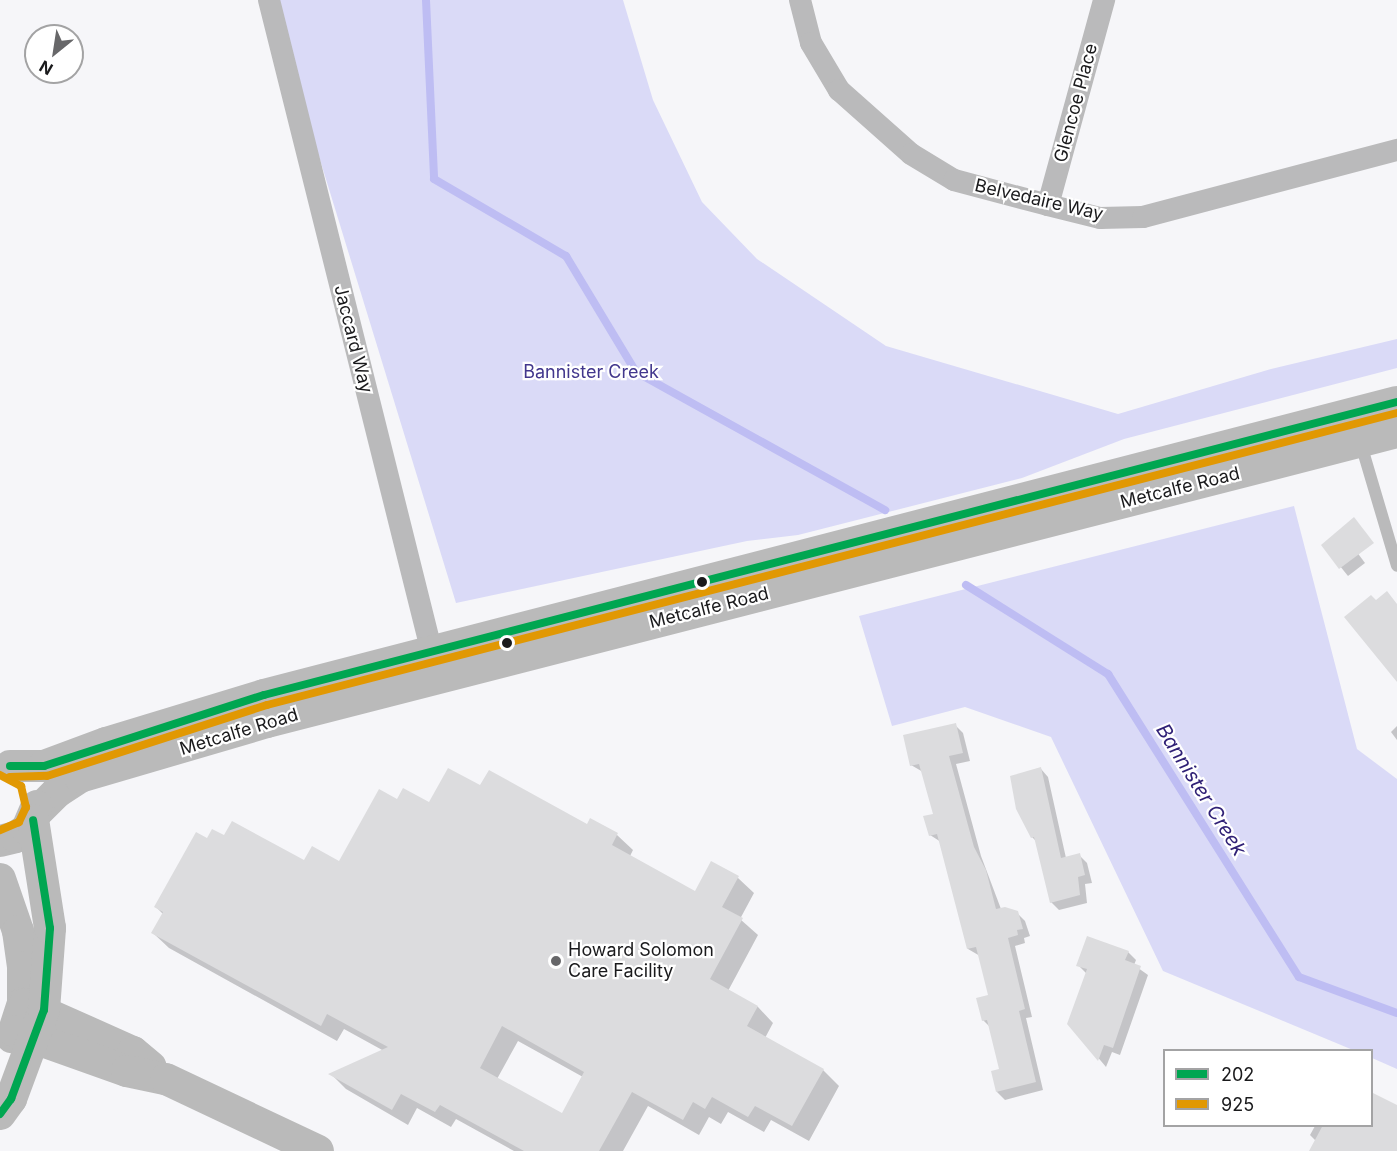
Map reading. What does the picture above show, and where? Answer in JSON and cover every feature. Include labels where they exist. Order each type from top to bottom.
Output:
[{"type":"main road","name":"Metcalfe Road","points":[[0,841],[16,837],[57,792],[80,777],[103,769],[435,665],[1397,402]]},
{"type":"main road","name":"Metcalfe Road","points":[[5,765],[44,766],[106,743],[264,695],[435,665],[1397,432]]},
{"type":"main road","name":"Metcalfe Road","points":[[5,765],[30,780],[36,793],[34,817]]},
{"type":"main road","points":[[0,1114],[11,1099],[50,928],[34,817]]},
{"type":"main road","points":[[0,879],[18,931],[28,1020],[0,1068]]},
{"type":"main road","points":[[28,1020],[133,1052],[166,1079],[318,1151]]},
{"type":"street","name":"Jaccard Way","points":[[269,0],[435,665]]},
{"type":"street","name":"Belvedaire Way","points":[[800,0],[812,43],[839,90],[911,154],[954,180],[1048,205],[1100,218],[1143,217],[1397,150]]},
{"type":"street","name":"Glencoe Place","points":[[1048,205],[1104,0]]},
{"type":"lane","points":[[1360,441],[1397,566]]},
{"type":"green space","name":"Bannister Creek","points":[[271,0],[623,0],[653,100],[702,202],[757,259],[886,346],[1118,414],[1271,369],[1397,339],[1397,368],[1124,439],[1022,478],[798,535],[747,541],[456,603]]},
{"type":"green space","name":"Bannister Creek","points":[[1294,506],[1357,749],[1397,779],[1397,1069],[1373,1058],[1373,1049],[1351,1049],[1163,971],[1051,737],[965,707],[892,726],[859,616]]},
{"type":"building","points":[[1354,517],[1374,543],[1339,569],[1321,545]]},
{"type":"building","points":[[1387,591],[1397,604],[1397,682],[1344,617],[1371,595],[1376,600]]},
{"type":"building","points":[[956,723],[963,753],[949,756],[974,847],[986,870],[996,909],[1005,907],[1018,911],[1023,929],[1017,930],[1018,935],[1008,938],[1025,1009],[1019,1011],[1036,1082],[996,1092],[991,1071],[999,1069],[987,1020],[982,1021],[976,998],[988,995],[976,947],[967,949],[937,834],[929,836],[923,816],[933,814],[919,764],[910,766],[903,735]]},
{"type":"building","points":[[1041,767],[1061,858],[1080,853],[1085,875],[1078,877],[1080,895],[1050,903],[1034,837],[1031,838],[1016,809],[1010,776]]},
{"type":"building","name":"Howard Solomon Care Facility","points":[[448,768],[480,785],[489,770],[587,824],[590,818],[618,833],[612,845],[695,891],[711,861],[739,876],[722,907],[743,918],[710,979],[758,1006],[747,1026],[824,1069],[792,1126],[755,1106],[748,1117],[712,1097],[705,1109],[693,1102],[683,1120],[632,1092],[599,1151],[524,1151],[440,1105],[435,1112],[401,1094],[392,1110],[328,1074],[388,1047],[327,1014],[321,1026],[151,933],[163,912],[154,907],[196,832],[207,838],[212,829],[224,835],[232,821],[304,860],[312,846],[339,861],[379,789],[397,799],[403,788],[429,802]],"holes":[[[502,1026],[584,1072],[562,1113],[480,1068]]]},
{"type":"building","points":[[1087,936],[1129,951],[1125,960],[1141,966],[1113,1048],[1104,1045],[1098,1061],[1067,1024],[1087,969],[1076,966]]},
{"type":"building","points":[[1373,1093],[1397,1105],[1397,1151],[1309,1151],[1322,1127],[1373,1127]]},
{"type":"waterway","name":"Bannister Creek","points":[[426,0],[434,179],[566,256],[636,372],[885,510]]},
{"type":"waterway","name":"Bannister Creek","points":[[966,585],[1108,674],[1299,977],[1397,1013]]},
{"type":"transit line","name":"202","points":[[10,766],[44,766],[264,695],[1397,402]]},
{"type":"transit line","name":"925","points":[[10,777],[47,776],[267,705],[1397,413]]},
{"type":"transit line","name":"925","points":[[0,775],[21,786],[26,807],[19,822],[0,830]]},
{"type":"transit line","name":"202","points":[[0,1114],[11,1099],[44,1010],[50,928],[33,820]]},
{"type":"place","name":"Howard Solomon Care Facility","points":[[556,961]]}]
